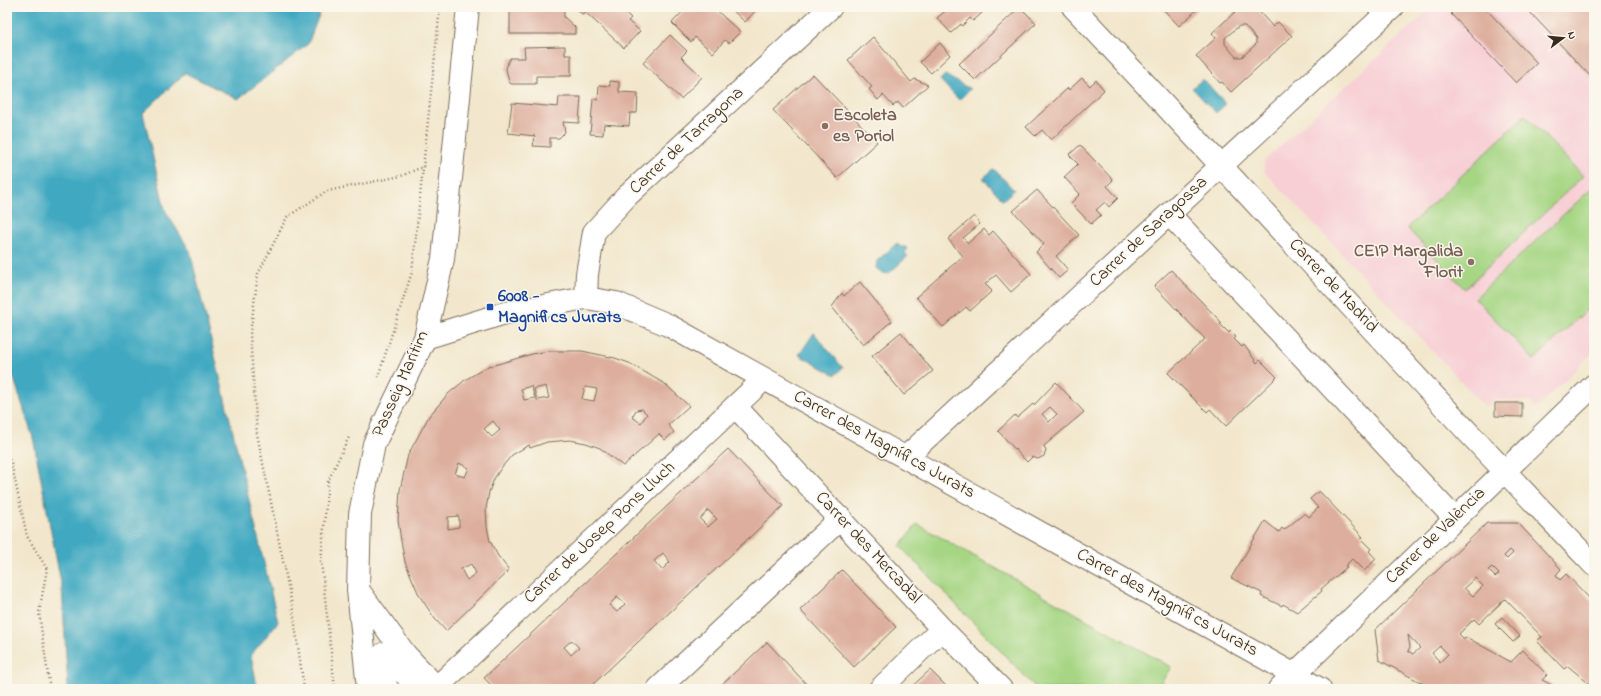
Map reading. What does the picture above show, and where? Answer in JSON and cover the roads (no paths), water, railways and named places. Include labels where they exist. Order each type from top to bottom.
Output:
[{"type":"street","name":"Passeig Marítim","points":[[368,689],[358,590],[360,514],[374,444],[425,338],[443,259],[468,7]]},
{"type":"street","name":"Carrer de Tarragona","points":[[586,298],[587,274],[594,232],[626,197],[831,7]]},
{"type":"street","name":"Carrer de Madrid","points":[[1073,7],[1222,165],[1504,472],[1594,565]]},
{"type":"street","name":"Carrer de Saragossa","points":[[906,457],[1393,7]]},
{"type":"street","points":[[1169,214],[1455,519]]},
{"type":"street","name":"Carrer des Magnífics Jurats","points":[[425,338],[505,312],[586,298],[616,303],[668,325],[906,457],[1287,682],[1320,689]]},
{"type":"street","name":"Carrer de Josep Pons Lluch","points":[[430,688],[764,379]]},
{"type":"street","name":"Carrer de València","points":[[1287,682],[1594,385]]},
{"type":"street","name":"Carrer des Mercadal","points":[[735,406],[841,518],[942,629],[1001,689]]},
{"type":"street","points":[[658,689],[841,518]]},
{"type":"street","points":[[358,590],[402,662]]},
{"type":"street","points":[[880,689],[942,629]]},
{"type":"street","points":[[388,689],[383,652],[402,662],[430,688]]},
{"type":"water","points":[[7,7],[322,7],[308,44],[238,99],[185,73],[143,113],[165,210],[190,251],[278,622],[251,655],[257,686],[260,689],[68,689],[62,588],[33,438],[7,357]]},
{"type":"water","points":[[945,75],[970,89],[959,100],[940,80]]},
{"type":"water","points":[[1203,79],[1226,104],[1216,113],[1192,88]]},
{"type":"water","points":[[994,169],[1014,190],[1003,200],[983,178]]},
{"type":"water","points":[[897,243],[900,247],[906,247],[907,250],[905,253],[908,256],[888,274],[880,272],[876,268],[877,261]]},
{"type":"water","points":[[814,333],[843,368],[835,375],[799,355]]},
{"type":"place","name":"Escoleta es Poriol","points":[[825,126]]},
{"type":"place","name":"CEIP Margalida Florit","points":[[1471,262]]},
{"type":"place","name":"6008 - Magnifics Jurats","points":[[490,307]]}]
